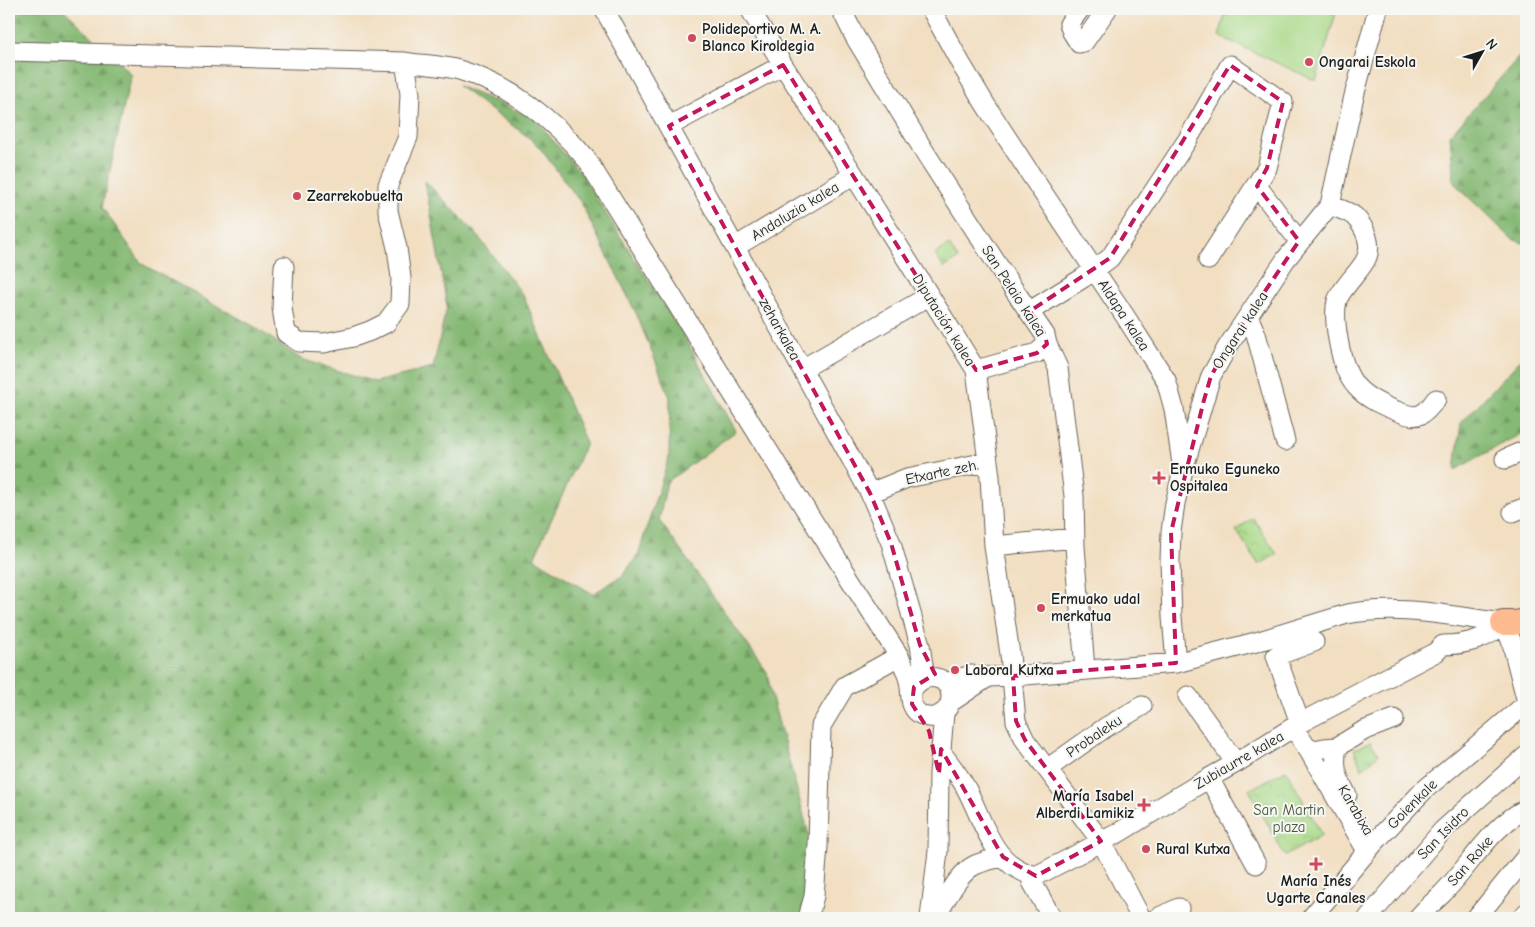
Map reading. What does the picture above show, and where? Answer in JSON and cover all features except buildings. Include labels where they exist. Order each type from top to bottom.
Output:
[{"type":"main road","points":[[1503,623],[1526,621]]},
{"type":"street","name":"Diputación kalea","points":[[750,9],[782,65],[854,175],[976,370],[988,462],[994,546],[1013,676]]},
{"type":"street","name":"San Pelaio kalea","points":[[841,9],[855,37],[906,122],[1003,274],[1045,335],[1046,344],[1058,368],[1074,496],[1075,538],[1085,669]]},
{"type":"street","name":"Aldapa kalea","points":[[931,9],[985,104],[1166,380],[1174,408],[1183,470],[1175,503],[1171,532],[1172,617],[1176,663]]},
{"type":"street","points":[[1080,9],[1070,24],[1072,32],[1079,43],[1084,42],[1107,9]]},
{"type":"street","name":"Ongarai kalea","points":[[1183,470],[1211,376],[1228,346],[1299,241],[1330,205],[1354,96],[1378,9]]},
{"type":"street","name":"zeharkalea","points":[[609,14],[870,493],[891,543],[920,645],[927,657],[928,682]]},
{"type":"street","points":[[9,51],[405,62],[458,69],[490,82],[548,119],[586,160],[786,480],[900,657],[928,682],[951,695],[947,707],[941,752],[938,851],[930,918]]},
{"type":"street","points":[[284,266],[282,308],[286,334],[299,342],[324,343],[353,337],[370,331],[386,323],[400,304],[400,271],[397,248],[388,211],[388,184],[408,138],[410,94],[405,62]]},
{"type":"street","points":[[669,126],[782,65]]},
{"type":"street","points":[[1030,311],[1110,258],[1188,139],[1230,65],[1283,102],[1267,168],[1208,260]]},
{"type":"street","name":"Andaluzia kalea","points":[[735,248],[854,175]]},
{"type":"street","points":[[1257,186],[1299,241]]},
{"type":"street","points":[[1330,205],[1353,216],[1367,235],[1367,259],[1337,300],[1336,325],[1342,363],[1353,384],[1376,403],[1412,417],[1426,412],[1436,399]]},
{"type":"street","points":[[802,369],[929,296]]},
{"type":"street","points":[[1248,316],[1256,334],[1285,440]]},
{"type":"street","points":[[976,370],[1037,353],[1046,344]]},
{"type":"street","points":[[1505,459],[1526,450]]},
{"type":"street","name":"Etxarte zeh.","points":[[870,493],[907,478],[988,462]]},
{"type":"street","points":[[994,546],[1075,538]]},
{"type":"street","points":[[939,774],[929,731],[912,704],[928,682],[971,675],[988,677],[1013,676],[1176,663],[1274,637],[1368,609],[1446,615],[1503,623]]},
{"type":"street","points":[[1446,615],[1443,645],[1464,643],[1493,633],[1503,623]]},
{"type":"street","points":[[1503,623],[1511,640],[1526,698]]},
{"type":"street","name":"Karabixa","points":[[1274,637],[1314,642],[1276,656],[1297,726],[1309,752],[1371,847]]},
{"type":"street","name":"Zubiaurre kalea","points":[[1036,876],[1118,833],[1297,726],[1436,652],[1443,645]]},
{"type":"street","points":[[808,918],[814,896],[818,846],[821,726],[845,686],[900,657]]},
{"type":"street","points":[[1013,676],[1016,721],[1025,740],[1101,841],[1141,918]]},
{"type":"street","points":[[920,714],[932,718],[988,677]]},
{"type":"street","points":[[1188,696],[1236,763]]},
{"type":"street","name":"Goienkale","points":[[1311,918],[1371,847],[1423,791],[1526,704]]},
{"type":"street","name":"Probaleku","points":[[1047,769],[1106,727],[1142,706]]},
{"type":"street","points":[[1309,752],[1337,747],[1363,731],[1394,719]]},
{"type":"street","name":"Karabixa","points":[[1337,747],[1335,760],[1337,777],[1371,847]]},
{"type":"street","points":[[941,752],[967,790],[996,851],[1008,862],[1036,876],[1032,882],[1044,914]]},
{"type":"street","name":"San Isidro","points":[[1368,918],[1443,830],[1526,756]]},
{"type":"street","points":[[1209,778],[1256,864]]},
{"type":"street","name":"San Roke","points":[[1418,918],[1441,895],[1493,834],[1526,809]]},
{"type":"street","points":[[935,918],[966,871],[974,865],[1002,857]]},
{"type":"street","points":[[1476,918],[1526,859]]},
{"type":"street","points":[[1157,918],[1179,908]]},
{"type":"street","points":[[1522,918],[1526,913]]},
{"type":"highlighted area","points":[[783,65],[976,370],[1037,353],[1047,344],[1045,335],[1030,311],[1110,258],[1230,65],[1283,102],[1267,168],[1257,186],[1299,241],[1228,346],[1211,376],[1204,400],[1171,532],[1176,663],[1013,676],[1016,721],[1025,740],[1101,841],[1036,876],[1003,857],[941,749],[939,774],[929,731],[912,704],[914,687],[935,674],[920,645],[891,543],[870,493],[669,126]]},
{"type":"green space","points":[[9,9],[63,9],[131,74],[102,207],[142,264],[255,327],[301,359],[375,382],[433,368],[447,306],[425,181],[474,231],[523,295],[586,443],[534,558],[593,594],[622,576],[638,555],[669,457],[670,397],[636,313],[581,203],[531,139],[458,86],[534,118],[579,171],[685,338],[736,431],[667,482],[659,520],[767,672],[771,694],[816,861],[818,918],[9,918]]},
{"type":"green space","name":"Ongarai Eskola","points":[[1227,9],[1320,9],[1336,13],[1316,81],[1219,36]]},
{"type":"green space","points":[[1526,49],[1526,244],[1512,239],[1454,183],[1450,135]]},
{"type":"green space","points":[[949,245],[958,259],[944,268],[935,254]]},
{"type":"green space","points":[[1526,354],[1526,431],[1455,470],[1461,423]]},
{"type":"green space","points":[[1253,518],[1277,554],[1259,565],[1236,530]]},
{"type":"green space","points":[[1370,742],[1379,754],[1362,769],[1354,749]]},
{"type":"green space","name":"San Martin plaza","points":[[1286,770],[1322,835],[1285,856],[1249,790]]},
{"type":"place","name":"Polideportivo M. A. Blanco Kiroldegia","points":[[692,38]]},
{"type":"place","name":"Ongarai Eskola","points":[[1309,62]]},
{"type":"place","name":"Zearrekobuelta","points":[[297,196]]},
{"type":"place","name":"Ermuko Eguneko Ospitalea","points":[[1159,478]]},
{"type":"place","name":"Ermuako udal merkatua","points":[[1041,608]]},
{"type":"place","name":"Laboral Kutxa","points":[[955,670]]},
{"type":"place","name":"María Isabel Alberdi Lamikiz","points":[[1144,805]]},
{"type":"place","name":"Rural Kutxa","points":[[1146,849]]},
{"type":"place","name":"María Inés Ugarte Canales","points":[[1316,864]]}]
